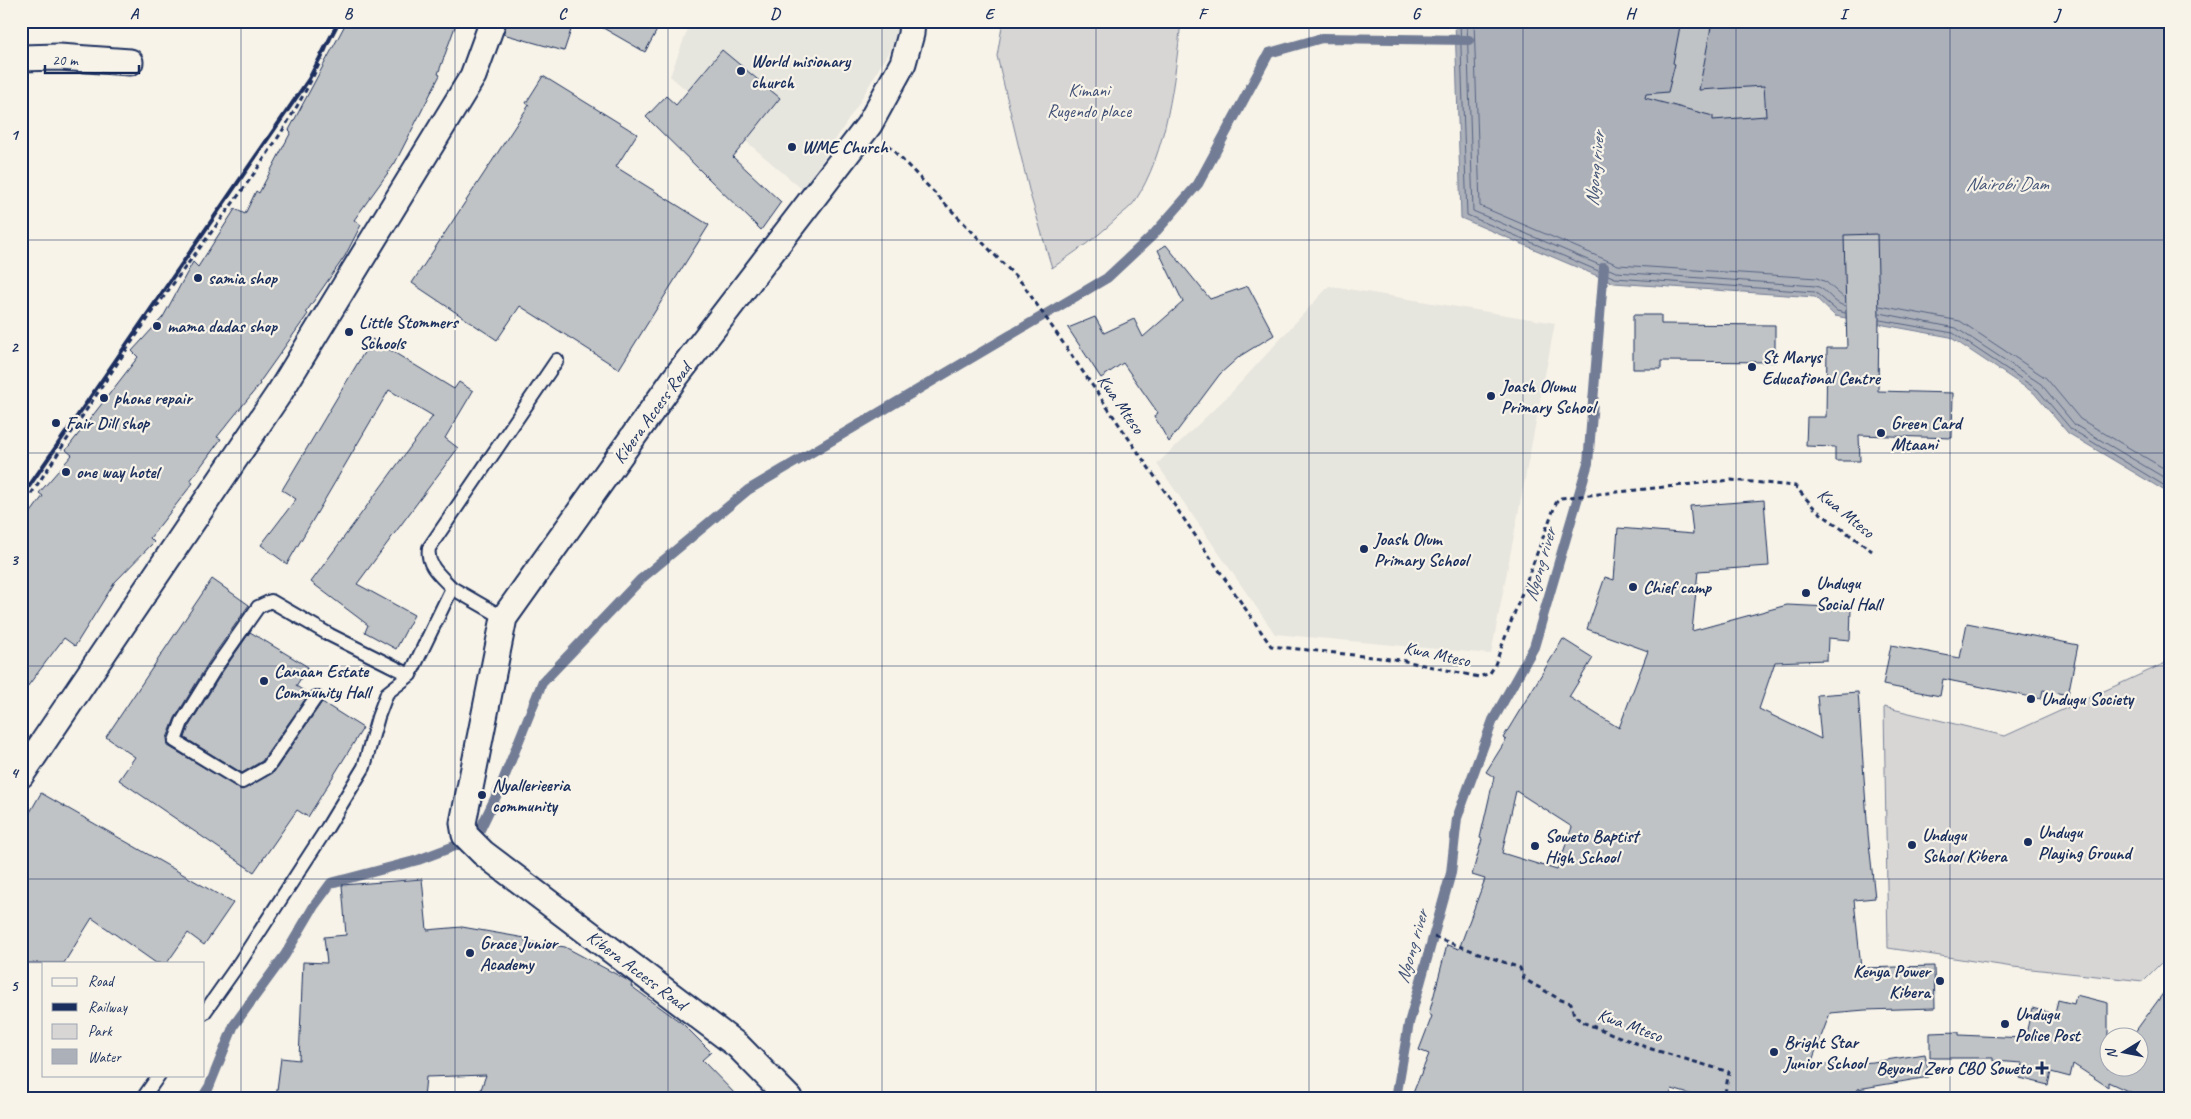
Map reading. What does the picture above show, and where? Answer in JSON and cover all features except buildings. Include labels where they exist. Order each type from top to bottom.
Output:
[{"type":"street","points":[[21,775],[280,392],[473,76],[494,21]]},
{"type":"street","name":"Kibera Access Road","points":[[789,1098],[738,1046],[472,842],[463,823],[504,618],[675,378],[869,124],[903,63],[911,34],[912,21]]},
{"type":"street","points":[[21,58],[130,62]]},
{"type":"lane","points":[[504,618],[452,588],[430,564],[428,558],[429,548],[557,360]]},
{"type":"lane","points":[[205,1012],[245,954],[364,767],[378,717],[387,694],[410,675],[452,588]]},
{"type":"lane","points":[[316,697],[268,767],[242,782],[175,742],[182,722],[216,667],[258,607],[271,601],[410,675]]},
{"type":"lane","points":[[143,1098],[158,1076]]},
{"type":"path","points":[[21,509],[143,325],[279,136],[328,46],[337,21]]},
{"type":"path","name":"Kwa Mteso","points":[[869,124],[1022,283],[1271,646],[1400,660],[1479,677],[1484,676],[1494,667],[1556,503],[1561,498],[1730,480],[1795,486],[1816,510],[1872,552]]},
{"type":"path","name":"Kwa Mteso","points":[[1434,937],[1520,968],[1524,979],[1560,1000],[1571,1003],[1574,1015],[1582,1022],[1648,1048],[1729,1072],[1724,1098]]},
{"type":"shaded area","name":"WME Church","points":[[691,21],[899,21],[900,24],[897,37],[859,103],[803,190],[670,76]]},
{"type":"shaded area","name":"Joash Olum Primary School","points":[[1329,286],[1555,323],[1491,654],[1275,634],[1157,464],[1231,393]]},
{"type":"green space","name":"Kimani Rugendo place","points":[[1003,21],[1181,21],[1168,114],[1155,160],[1146,182],[1135,201],[1129,207],[1094,238],[1052,268],[1030,194],[997,56]]},
{"type":"green space","name":"Undugu Playing Ground","points":[[2170,661],[2170,954],[2143,981],[2013,967],[1888,948],[1884,707],[2005,736]]},
{"type":"water","name":"Nairobi Dam","points":[[1455,21],[2170,21],[2170,494],[2068,433],[2034,393],[1950,337],[1835,316],[1815,297],[1614,283],[1461,218]]},
{"type":"waterway","points":[[202,1098],[209,1087],[234,1025],[285,955],[314,906],[331,883],[418,860],[476,838],[500,788],[542,683],[641,579],[748,490],[1107,278],[1153,235],[1198,184],[1269,53],[1322,38],[1469,40]]},
{"type":"waterway","name":"Ngong river","points":[[1396,1098],[1409,1023],[1451,873],[1457,818],[1493,720],[1534,647],[1588,463],[1604,267]]},
{"type":"railway","points":[[21,498],[309,79],[339,21]]},
{"type":"place","name":"World misionary church","points":[[741,71]]},
{"type":"place","name":"WME Church","points":[[792,147]]},
{"type":"place","name":"samia shop","points":[[198,278]]},
{"type":"place","name":"mama dadas shop","points":[[157,326]]},
{"type":"place","name":"Little Stommers Schools","points":[[349,332]]},
{"type":"place","name":"St Marys Educational Centre","points":[[1752,367]]},
{"type":"place","name":"Joash Olumu Primary School","points":[[1491,396]]},
{"type":"place","name":"phone repair","points":[[104,398]]},
{"type":"place","name":"Fair Dill shop","points":[[56,423]]},
{"type":"place","name":"Green Card Mtaani","points":[[1881,433]]},
{"type":"place","name":"one way hotel","points":[[66,472]]},
{"type":"place","name":"Joash Olum Primary School","points":[[1364,549]]},
{"type":"place","name":"Chief camp","points":[[1633,587]]},
{"type":"place","name":"Undugu Social Hall","points":[[1806,593]]},
{"type":"place","name":"Canaan Estate Community Hall","points":[[264,681]]},
{"type":"place","name":"Undugu Society","points":[[2031,699]]},
{"type":"place","name":"Nyallerieeria community","points":[[482,795]]},
{"type":"place","name":"Undugu Playing Ground","points":[[2028,842]]},
{"type":"place","name":"Undugu School Kibera","points":[[1912,845]]},
{"type":"place","name":"Soweto Baptist High School","points":[[1535,846]]},
{"type":"place","name":"Grace Junior Academy","points":[[470,953]]},
{"type":"place","name":"Kenya Power Kibera","points":[[1940,981]]},
{"type":"place","name":"Undugu Police Post","points":[[2005,1024]]},
{"type":"place","name":"Bright Star Junior School","points":[[1774,1052]]},
{"type":"place","name":"Beyond Zero CBO Soweto","points":[[2042,1068]]}]
